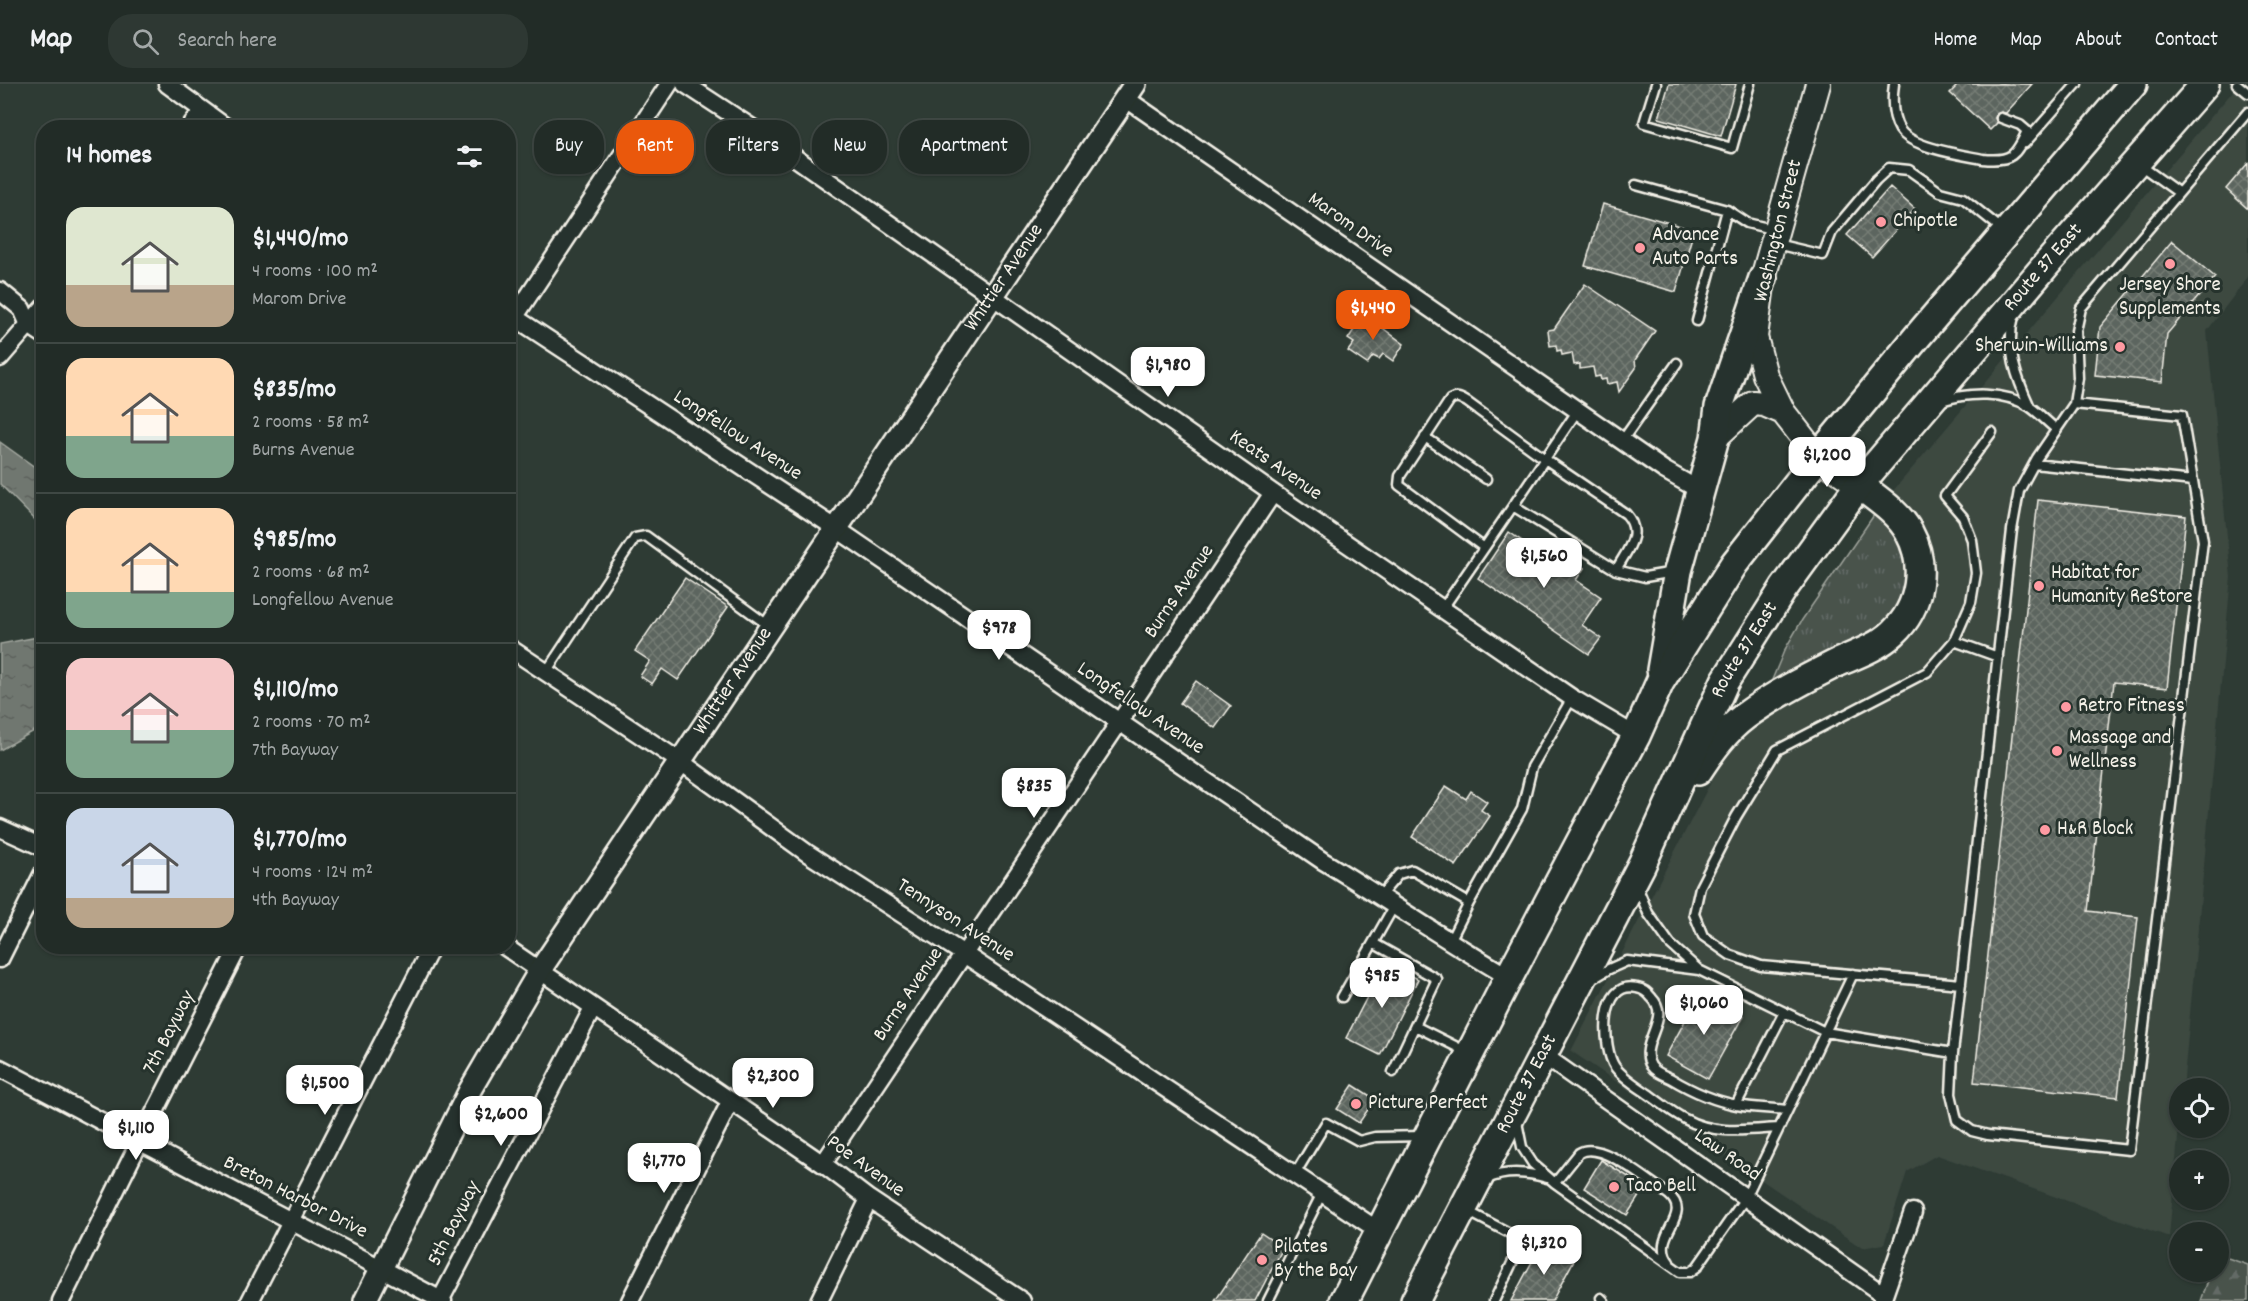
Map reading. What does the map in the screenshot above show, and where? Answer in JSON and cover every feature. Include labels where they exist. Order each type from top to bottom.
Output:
[{"type":"highway","points":[[1344,1301],[1509,977],[1636,736],[1660,682],[1734,564],[1818,457],[2133,84]]},
{"type":"highway","name":"Route 37 East","points":[[1415,1301],[1642,864],[1725,681],[1784,588],[1859,485],[2205,84]]},
{"type":"highway","points":[[1660,682],[1678,571],[1715,438],[1719,407],[1763,278]]},
{"type":"highway","points":[[1656,831],[1717,742],[1744,716],[1797,683],[1892,634],[1908,616],[1917,592],[1918,555],[1908,531],[1890,509],[1859,485]]},
{"type":"main road","name":"Washington Street","points":[[1818,84],[1763,278],[1755,338],[1765,375],[1783,412],[1818,457],[1859,485]]},
{"type":"main road","points":[[1715,438],[1753,403],[1764,404],[1783,412]]},
{"type":"street","points":[[167,84],[215,120]]},
{"type":"street","points":[[516,312],[669,84]]},
{"type":"street","name":"Keats Avenue","points":[[686,84],[1273,493],[1572,698],[1636,736]]},
{"type":"street","name":"Whittier Avenue","points":[[365,1301],[470,1090],[540,970],[1130,91]]},
{"type":"street","name":"Marom Drive","points":[[1130,91],[1622,441],[1664,470],[1699,490]]},
{"type":"street","points":[[195,120],[202,111]]},
{"type":"street","points":[[0,291],[22,309],[29,325],[36,330]]},
{"type":"street","points":[[0,358],[36,317]]},
{"type":"street","name":"Longfellow Avenue","points":[[516,322],[837,529],[1323,861],[1449,943],[1509,977]]},
{"type":"street","name":"Burns Avenue","points":[[823,1164],[1273,493]]},
{"type":"street","name":"Tennyson Avenue","points":[[516,652],[681,762],[807,853],[964,954],[1379,1231]]},
{"type":"street","points":[[0,828],[36,845]]},
{"type":"street","points":[[0,959],[36,887]]},
{"type":"street","name":"7th Bayway","points":[[61,1301],[235,954]]},
{"type":"street","points":[[250,1301],[428,954]]},
{"type":"street","name":"Poe Avenue","points":[[516,954],[823,1164],[869,1199],[1015,1299]]},
{"type":"street","name":"5th Bayway","points":[[441,1301],[592,1008]]},
{"type":"street","name":"Law Road","points":[[1543,1055],[1746,1197],[1883,1298]]},
{"type":"street","name":"Breton Harbor Drive","points":[[0,1068],[441,1301]]},
{"type":"street","points":[[630,1301],[730,1102]]},
{"type":"street","points":[[819,1301],[869,1199]]},
{"type":"street","points":[[1883,1298],[1913,1212]]},
{"type":"lane","points":[[1656,84],[1644,123],[1732,148],[1750,84]]},
{"type":"lane","points":[[1894,84],[1893,109],[1900,131],[1917,143],[1993,160],[2010,157],[2017,152],[2076,84]]},
{"type":"lane","points":[[2237,84],[2248,93]]},
{"type":"lane","points":[[2074,404],[2182,415],[2203,541],[2129,1150],[1988,1136],[1972,1131],[1957,1120],[1951,1094],[1953,1053],[2012,530],[2019,491],[2055,429],[2074,404],[2078,378],[2076,331],[2081,308],[2248,112]]},
{"type":"lane","points":[[2001,118],[2020,125],[2027,131],[2017,152]]},
{"type":"lane","points":[[2136,163],[2179,193]]},
{"type":"lane","points":[[1636,185],[1727,210],[1747,223],[1823,255],[1832,232],[1876,180],[1889,168],[1909,170],[1940,192],[1963,198],[2006,232]]},
{"type":"lane","points":[[1697,321],[1727,210]]},
{"type":"lane","points":[[2020,296],[2013,321],[2011,353],[2018,381],[2030,407]]},
{"type":"lane","points":[[1622,441],[1677,363]]},
{"type":"lane","points":[[1927,406],[1953,397],[1980,395],[2006,397],[2030,407],[2055,429]]},
{"type":"lane","points":[[1483,547],[1399,485],[1400,476],[1425,437],[1450,400],[1458,397],[1626,514],[1633,522],[1634,536],[1616,570]]},
{"type":"lane","points":[[1443,608],[1578,410]]},
{"type":"lane","points":[[1961,984],[1761,966],[1730,955],[1703,936],[1694,914],[1701,887],[1736,816],[1777,750],[1927,672],[1954,641],[1971,602],[1976,573],[1972,540],[1963,516],[1945,496],[1992,432]]},
{"type":"lane","points":[[1425,437],[1486,479]]},
{"type":"lane","points":[[2034,464],[2193,481]]},
{"type":"lane","points":[[1513,506],[1616,570],[1645,577],[1678,571]]},
{"type":"lane","points":[[546,672],[635,538],[646,537],[771,628]]},
{"type":"lane","points":[[1954,641],[1998,657]]},
{"type":"lane","points":[[1449,943],[1468,903],[1522,808],[1532,767],[1572,698]]},
{"type":"lane","points":[[1642,864],[1639,891],[1648,913],[1670,944],[1699,970],[1825,1032],[1953,1053]]},
{"type":"lane","points":[[1342,997],[1372,943],[1399,874],[1412,870],[1468,903]]},
{"type":"lane","points":[[1372,943],[1437,979],[1393,1072]]},
{"type":"lane","points":[[1578,989],[1609,969],[1627,962],[1699,970]]},
{"type":"lane","points":[[1518,1103],[1517,1119],[1522,1147],[1533,1164],[1553,1181],[1680,1272],[1690,1272],[1697,1267],[1746,1197],[1852,974]]},
{"type":"lane","points":[[1778,1128],[1738,1131],[1705,1128],[1684,1119],[1636,1085],[1616,1068],[1608,1050],[1605,1029],[1608,1007],[1618,993],[1626,988],[1637,987],[1648,993],[1656,1002],[1659,1018],[1649,1043],[1647,1058],[1653,1069],[1690,1089],[1736,1105],[1787,1110]]},
{"type":"lane","points":[[1736,1105],[1784,1012]]},
{"type":"lane","points":[[1415,1026],[1470,1054]]},
{"type":"lane","points":[[1295,1174],[1326,1123],[1359,1141],[1375,1137],[1428,1136]]},
{"type":"lane","points":[[1553,1181],[1579,1153],[1592,1149],[1610,1155],[1668,1194],[1678,1210],[1663,1244],[1665,1257],[1671,1265]]},
{"type":"lane","points":[[1494,1301],[1523,1240],[1465,1201],[1489,1178],[1508,1173],[1528,1173],[1553,1181]]},
{"type":"lane","points":[[1268,1301],[1322,1192]]},
{"type":"shaded area","points":[[2239,84],[2248,84],[2248,277],[2207,331],[2231,577],[2184,1078],[2169,1078],[2169,1138],[2178,1138],[2177,1150],[2169,1150],[2169,1210],[2171,1210],[2169,1237],[1937,1155],[1907,1172],[1884,1244],[1862,1248],[1571,1051],[1727,751],[1745,729],[1767,711],[1893,649],[1919,622],[1930,593],[1919,524],[1892,492]]},
{"type":"green space","points":[[1874,515],[1893,534],[1902,552],[1903,586],[1894,608],[1888,617],[1868,633],[1795,673],[1772,680],[1784,651],[1802,620]]},
{"type":"green space","points":[[2229,1258],[2248,1265],[2248,1301],[2201,1301],[2208,1282],[2229,1282]]},
{"type":"water","points":[[0,442],[36,468],[36,521],[0,484]]},
{"type":"water","points":[[36,637],[36,730],[0,750],[0,644]]},
{"type":"building","points":[[1669,84],[1736,84],[1721,136],[1659,118]]},
{"type":"building","points":[[1959,84],[2032,84],[2006,113],[1997,114],[1995,118],[1997,123],[1990,130],[1950,93]]},
{"type":"building","points":[[2248,163],[2248,209],[2226,189]]},
{"type":"building","name":"Chipotle","points":[[1890,187],[1915,209],[1872,257],[1847,235]]},
{"type":"building","name":"Advance Auto Parts","points":[[1603,204],[1694,230],[1676,292],[1585,266]]},
{"type":"building","points":[[2172,241],[2215,277],[2167,334],[2162,382],[2095,375],[2100,327]]},
{"type":"building","points":[[1585,284],[1655,331],[1635,360],[1636,368],[1619,392],[1617,382],[1607,384],[1606,379],[1601,380],[1600,376],[1595,377],[1593,367],[1580,369],[1580,364],[1574,365],[1572,353],[1562,355],[1561,350],[1557,351],[1556,345],[1550,346],[1548,330],[1554,329]]},
{"type":"building","points":[[1364,314],[1404,344],[1393,361],[1383,354],[1379,359],[1373,356],[1367,364],[1348,351],[1354,343],[1348,339]]},
{"type":"building","points":[[2038,500],[2186,516],[2167,688],[2114,682],[2088,911],[2138,917],[2118,1097],[1974,1082]]},
{"type":"building","points":[[1509,532],[1548,559],[1555,549],[1584,568],[1576,580],[1601,597],[1582,625],[1601,638],[1589,654],[1478,578]]},
{"type":"building","points":[[685,578],[728,607],[678,680],[662,669],[652,684],[640,676],[650,661],[635,651]]},
{"type":"building","points":[[1196,681],[1231,706],[1215,728],[1180,703]]},
{"type":"building","points":[[1446,786],[1466,799],[1471,791],[1487,802],[1481,810],[1490,816],[1456,866],[1412,837]]},
{"type":"building","points":[[1385,962],[1418,979],[1380,1055],[1346,1038]]},
{"type":"building","points":[[1700,993],[1743,1016],[1708,1079],[1666,1056]]},
{"type":"building","points":[[1353,1085],[1375,1099],[1359,1123],[1337,1109]]},
{"type":"building","name":"Taco Bell","points":[[1601,1160],[1645,1187],[1627,1215],[1584,1188]]},
{"type":"building","points":[[1261,1233],[1283,1248],[1255,1301],[1215,1301]]},
{"type":"building","points":[[1542,1243],[1574,1260],[1552,1301],[1511,1301]]},
{"type":"place","name":"Chipotle","points":[[1881,222]]},
{"type":"place","name":"Advance Auto Parts","points":[[1640,248]]},
{"type":"place","name":"Jersey Shore Supplements","points":[[2170,264]]},
{"type":"place","name":"Sherwin-Williams","points":[[2120,347]]},
{"type":"place","name":"Habitat for Humanity ReStore","points":[[2039,586]]},
{"type":"place","name":"Retro Fitness","points":[[2066,707]]},
{"type":"place","name":"Massage and Wellness","points":[[2057,751]]},
{"type":"place","name":"H&R Block","points":[[2045,830]]},
{"type":"place","name":"Picture Perfect","points":[[1356,1104]]},
{"type":"place","name":"Taco Bell","points":[[1614,1187]]},
{"type":"place","name":"Pilates By the Bay","points":[[1262,1260]]}]
